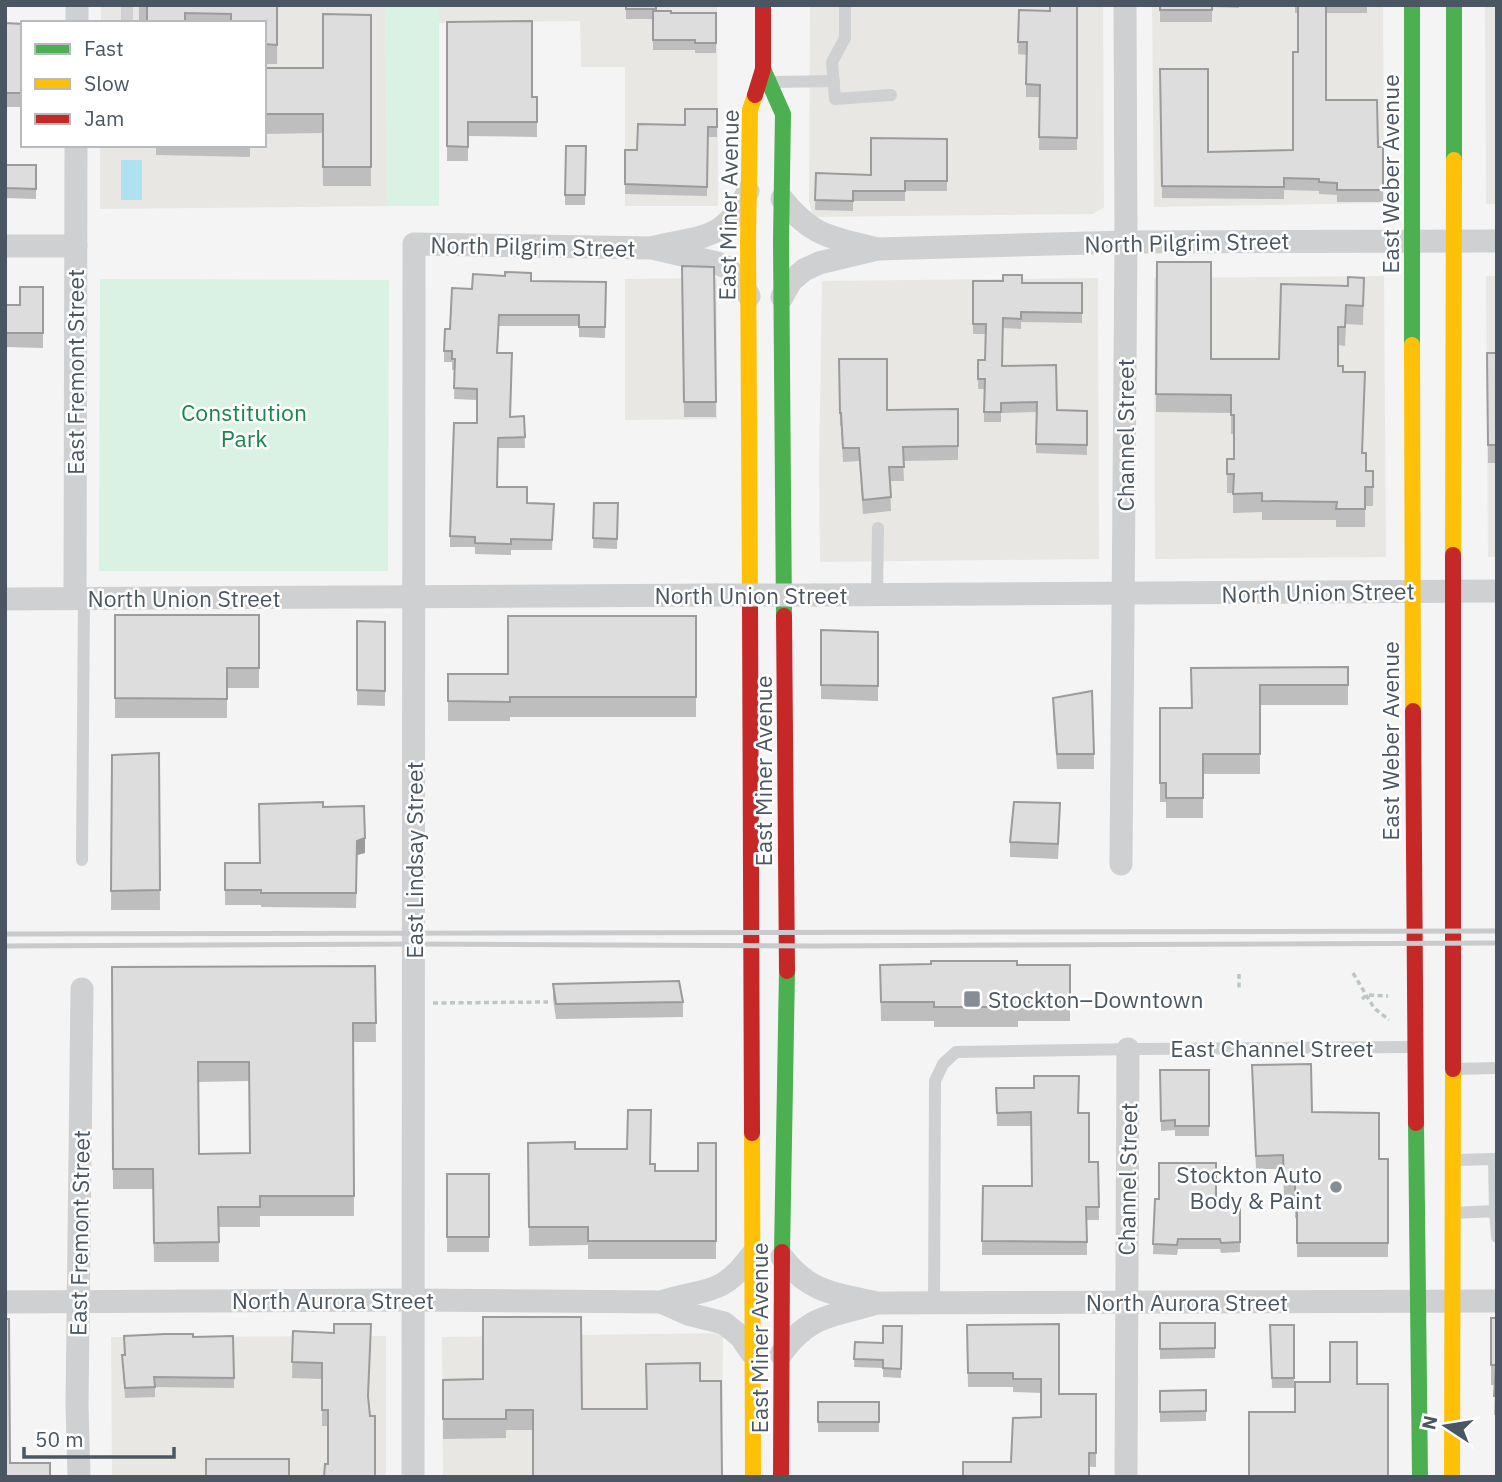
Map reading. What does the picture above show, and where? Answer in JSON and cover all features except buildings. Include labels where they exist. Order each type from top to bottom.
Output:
[{"type":"street","name":"East Miner Avenue","points":[[763,5],[766,76],[783,114],[787,983],[781,1477]]},
{"type":"street","name":"Channel Street","points":[[1121,864],[1125,5]]},
{"type":"street","name":"East Weber Avenue","points":[[1412,5],[1413,590],[1420,1477]]},
{"type":"street","points":[[1452,1477],[1454,5]]},
{"type":"street","name":"East Miner Avenue","points":[[753,1477],[749,188],[750,110],[766,76]]},
{"type":"street","name":"East Fremont Street","points":[[76,147],[79,598]]},
{"type":"street","name":"North Pilgrim Street","points":[[652,248],[706,237],[718,231],[740,208],[749,188]]},
{"type":"street","name":"North Pilgrim Street","points":[[782,199],[796,217],[812,230],[877,249]]},
{"type":"street","name":"North Pilgrim Street","points":[[782,298],[791,281],[803,270],[819,263],[877,249],[1125,242],[1497,241]]},
{"type":"street","name":"North Pilgrim Street","points":[[414,244],[652,248],[729,268],[749,296]]},
{"type":"street","name":"East Lindsay Street","points":[[413,1477],[414,244]]},
{"type":"street","points":[[5,247],[76,246]]},
{"type":"street","name":"North Union Street","points":[[5,599],[1497,591]]},
{"type":"street","name":"East Fremont Street","points":[[79,1477],[82,989]]},
{"type":"street","name":"Channel Street","points":[[1126,1477],[1128,1049]]},
{"type":"street","name":"North Aurora Street","points":[[5,1302],[661,1302],[718,1288],[730,1281],[751,1256]]},
{"type":"street","name":"North Aurora Street","points":[[782,1257],[794,1274],[811,1286],[878,1303],[1497,1301]]},
{"type":"street","name":"North Aurora Street","points":[[661,1302],[688,1314],[724,1323],[741,1336],[751,1352]]},
{"type":"street","name":"North Aurora Street","points":[[781,1354],[793,1337],[811,1323],[878,1303]]},
{"type":"lane","points":[[845,5],[845,38],[832,62],[835,99],[891,95]]},
{"type":"lane","points":[[766,76],[834,81]]},
{"type":"lane","points":[[877,594],[878,528]]},
{"type":"lane","points":[[79,598],[82,860]]},
{"type":"lane","name":"East Channel Street","points":[[934,1303],[936,1081],[943,1064],[956,1052],[1416,1047]]},
{"type":"lane","points":[[1451,1070],[1497,1068]]},
{"type":"lane","points":[[1451,1160],[1495,1159],[1497,1237]]},
{"type":"lane","points":[[1451,1213],[1495,1211]]},
{"type":"path","points":[[1353,973],[1374,1008],[1389,1020]]},
{"type":"path","points":[[1239,974],[1239,988]]},
{"type":"path","points":[[1362,999],[1367,995],[1393,996]]},
{"type":"path","points":[[414,1003],[548,1002]]},
{"type":"shaded area","points":[[101,5],[385,5],[388,206],[100,209],[100,147],[266,147],[266,21],[101,21]]},
{"type":"shaded area","points":[[439,5],[717,5],[718,206],[625,206],[625,67],[581,67],[580,21],[439,23]]},
{"type":"shaded area","points":[[810,5],[1103,5],[1104,207],[1093,214],[813,217],[809,201]]},
{"type":"shaded area","points":[[1152,5],[1383,5],[1384,203],[1154,207]]},
{"type":"shaded area","points":[[1485,5],[1497,5],[1497,204],[1486,204]]},
{"type":"shaded area","points":[[1384,276],[1386,557],[1155,559],[1154,278]]},
{"type":"shaded area","points":[[1486,276],[1497,276],[1497,557],[1488,557]]},
{"type":"shaded area","points":[[717,278],[717,419],[625,420],[625,279]]},
{"type":"shaded area","points":[[1098,278],[1099,559],[820,562],[822,281]]},
{"type":"shaded area","points":[[723,1333],[722,1477],[443,1477],[442,1337]]},
{"type":"shaded area","points":[[386,1336],[386,1477],[112,1477],[111,1337]]},
{"type":"green space","points":[[385,5],[439,5],[439,206],[388,206]]},
{"type":"green space","name":"Constitution Park","points":[[100,279],[389,280],[388,571],[99,571]]},
{"type":"water","points":[[121,160],[142,160],[142,200],[121,200]]},
{"type":"railway","points":[[5,934],[1497,931]]},
{"type":"railway","points":[[5,946],[1497,943]]},
{"type":"traffic: fast","points":[[1412,5],[1412,345]]},
{"type":"traffic: fast","points":[[1454,5],[1454,160]]},
{"type":"traffic: fast","points":[[763,69],[783,114],[781,241],[784,616]]},
{"type":"traffic: fast","points":[[782,1252],[787,971]]},
{"type":"traffic: fast","points":[[1416,1123],[1420,1477]]},
{"type":"traffic: slow","points":[[750,606],[748,241],[750,110],[755,95]]},
{"type":"traffic: slow","points":[[1453,555],[1454,160]]},
{"type":"traffic: slow","points":[[1412,345],[1413,711]]},
{"type":"traffic: slow","points":[[1452,1477],[1453,1069]]},
{"type":"traffic: slow","points":[[752,1133],[753,1477]]},
{"type":"traffic: jam","points":[[755,95],[763,69],[763,5]]},
{"type":"traffic: jam","points":[[1453,555],[1453,1069]]},
{"type":"traffic: jam","points":[[750,606],[752,1133]]},
{"type":"traffic: jam","points":[[784,616],[787,971]]},
{"type":"traffic: jam","points":[[1413,711],[1416,1123]]},
{"type":"traffic: jam","points":[[781,1477],[782,1252]]},
{"type":"place","name":"Stockton–Downtown","points":[[972,999]]},
{"type":"place","name":"Stockton Auto Body & Paint","points":[[1336,1187]]}]
